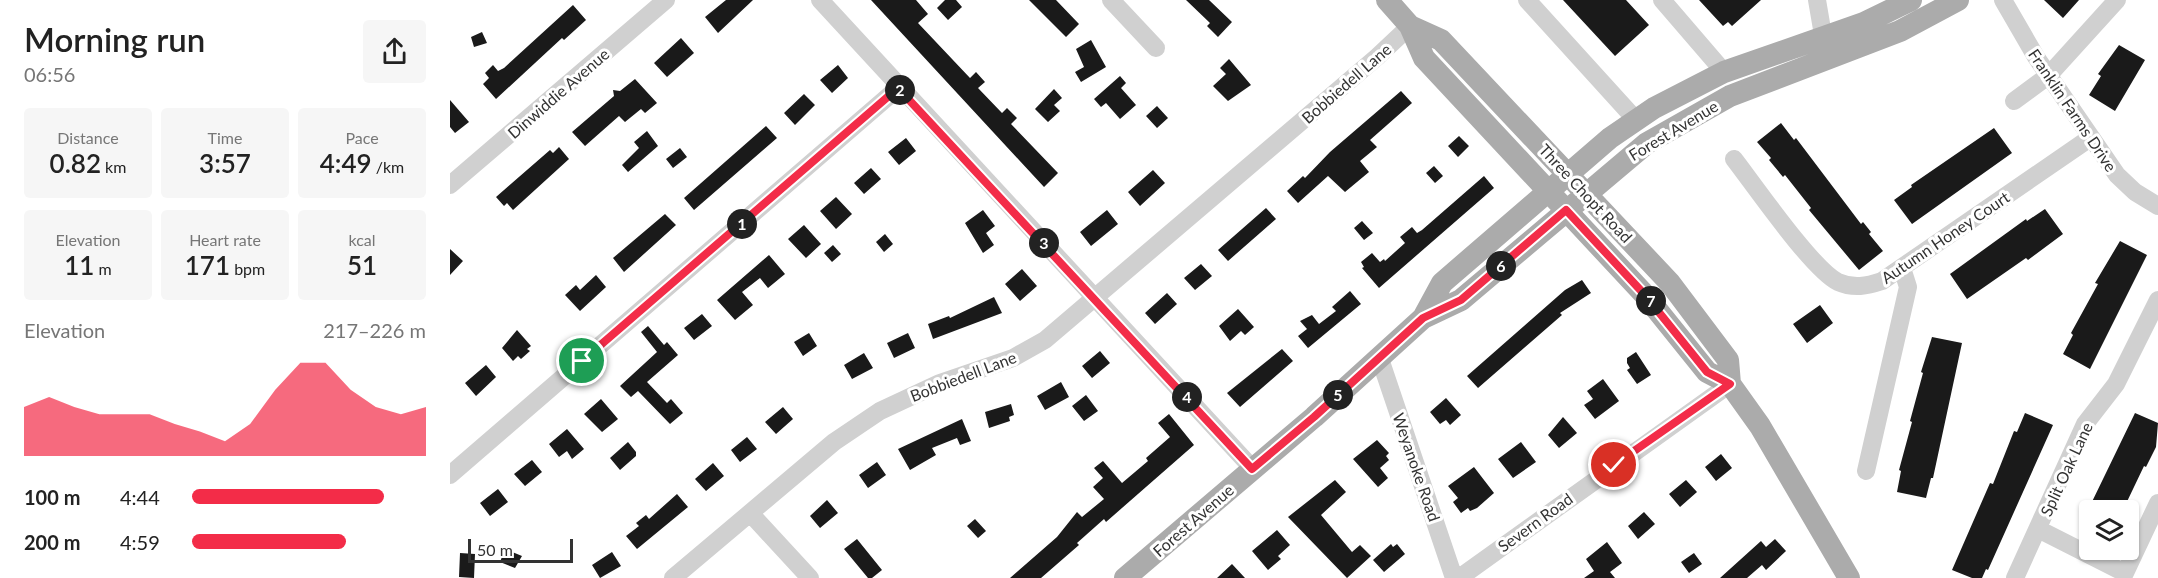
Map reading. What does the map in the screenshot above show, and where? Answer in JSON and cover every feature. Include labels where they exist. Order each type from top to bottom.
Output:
[{"type":"main road","name":"Three Chopt Road","points":[[1387,0],[1410,26],[1424,58],[1645,295],[1707,372],[1730,384],[1760,426],[1841,575]]},
{"type":"main road","name":"Forest Avenue","points":[[1423,318],[1443,283],[1610,138],[1636,120],[1677,95],[1724,72],[1872,19],[1911,0]]},
{"type":"main road","name":"Forest Avenue","points":[[1125,578],[1314,417],[1423,318],[1461,300],[1647,143],[1730,96],[1900,31],[1958,0]]},
{"type":"main road","name":"Three Chopt Road","points":[[1410,26],[1441,40],[1670,283],[1728,360],[1730,384]]},
{"type":"street","name":"Dinwiddie Avenue","points":[[450,185],[666,0]]},
{"type":"street","points":[[820,0],[898,88],[1252,469]]},
{"type":"street","points":[[1111,0],[1156,48]]},
{"type":"street","points":[[1527,0],[1636,120]]},
{"type":"street","points":[[1662,0],[1724,72]]},
{"type":"street","points":[[1817,0],[1816,7],[1823,35]]},
{"type":"street","name":"Franklin Farms Drive","points":[[2003,0],[2048,76],[2116,175],[2135,192],[2158,206]]},
{"type":"street","points":[[2014,101],[2048,76],[2117,0]]},
{"type":"street","name":"Bobbiedell Lane","points":[[673,578],[834,442],[880,411],[940,383],[1013,358],[1045,340],[1377,57],[1410,26]]},
{"type":"street","points":[[450,475],[898,88]]},
{"type":"street","name":"Autumn Honey Court","points":[[1734,159],[1828,276],[1845,285],[1864,286],[1882,281],[1902,268],[2091,138]]},
{"type":"street","points":[[1866,471],[1908,287],[1902,268]]},
{"type":"street","name":"Split Oak Lane","points":[[2015,578],[2085,424],[2116,384],[2158,300]]},
{"type":"street","name":"Weyanoke Road","points":[[1380,356],[1454,578]]},
{"type":"street","name":"Severn Road","points":[[1459,578],[1730,384]]},
{"type":"street","points":[[2038,529],[2124,575],[2158,503]]},
{"type":"street","points":[[750,513],[810,578]]},
{"type":"building","points":[[726,0],[753,0],[718,33],[705,17]]},
{"type":"building","points":[[871,0],[916,0],[928,14],[918,23],[970,78],[976,72],[985,82],[978,88],[1002,113],[1007,108],[1017,118],[1011,124],[1058,173],[1044,187]]},
{"type":"building","points":[[945,0],[956,0],[962,7],[948,20],[937,8]]},
{"type":"building","points":[[1029,0],[1056,0],[1079,24],[1066,37]]},
{"type":"building","points":[[1186,0],[1209,0],[1232,22],[1218,37],[1207,26],[1210,23]]},
{"type":"building","points":[[1563,0],[1626,0],[1649,25],[1615,56]]},
{"type":"building","points":[[1699,0],[1761,0],[1732,26],[1728,22],[1723,26]]},
{"type":"building","points":[[2044,0],[2079,0],[2063,18]]},
{"type":"building","points":[[573,5],[586,20],[564,40],[562,38],[496,99],[483,84],[489,78],[485,73],[493,65],[498,71],[504,68]]},
{"type":"building","points":[[482,32],[487,43],[474,47],[471,37]]},
{"type":"building","points":[[681,38],[694,53],[667,77],[654,63]]},
{"type":"building","points":[[1091,40],[1106,67],[1081,82],[1075,72],[1084,67],[1076,49]]},
{"type":"building","points":[[2119,45],[2145,60],[2115,111],[2089,95],[2101,76],[2098,74]]},
{"type":"building","points":[[1229,59],[1251,85],[1228,101],[1213,86],[1226,74],[1220,68]]},
{"type":"building","points":[[838,65],[848,78],[832,93],[820,80]]},
{"type":"building","points":[[1120,76],[1126,83],[1121,88],[1136,105],[1120,119],[1106,103],[1101,107],[1094,99]]},
{"type":"building","points":[[635,79],[657,103],[645,113],[641,109],[625,122],[619,116],[585,146],[572,132],[614,96],[613,90],[620,91]]},
{"type":"building","points":[[1054,89],[1062,98],[1054,105],[1060,111],[1048,122],[1035,109]]},
{"type":"building","points":[[1401,91],[1412,103],[1370,140],[1377,147],[1360,161],[1369,172],[1345,192],[1328,176],[1298,203],[1287,191],[1303,176],[1305,178],[1330,152]]},
{"type":"building","points":[[804,94],[815,105],[795,125],[784,113]]},
{"type":"building","points":[[450,100],[469,122],[455,133],[450,127]]},
{"type":"building","points":[[1157,106],[1168,118],[1157,128],[1146,116]]},
{"type":"building","points":[[1781,123],[1794,140],[1796,138],[1861,224],[1863,222],[1871,232],[1869,234],[1883,251],[1859,270],[1809,210],[1811,208],[1785,175],[1783,177],[1769,160],[1771,158],[1757,142]]},
{"type":"building","points":[[766,126],[777,138],[694,210],[684,198]]},
{"type":"building","points":[[1994,128],[2012,153],[1912,224],[1894,200],[1912,187],[1911,185]]},
{"type":"building","points":[[647,131],[658,146],[628,172],[622,165],[639,148],[634,142]]},
{"type":"building","points":[[1459,136],[1469,146],[1458,157],[1448,146]]},
{"type":"building","points":[[906,138],[916,151],[899,165],[888,152]]},
{"type":"building","points":[[559,147],[569,159],[513,210],[507,203],[504,206],[496,197],[550,150],[553,153]]},
{"type":"building","points":[[680,148],[687,157],[673,168],[666,159]]},
{"type":"building","points":[[1434,166],[1443,176],[1435,183],[1426,173]]},
{"type":"building","points":[[871,168],[881,179],[864,194],[854,183]]},
{"type":"building","points":[[1153,170],[1165,183],[1140,206],[1128,192]]},
{"type":"building","points":[[1484,176],[1494,188],[1379,288],[1362,268],[1364,267],[1361,262],[1372,253],[1380,262],[1384,259],[1385,261],[1405,243],[1400,237],[1412,227],[1417,233],[1422,230]]},
{"type":"building","points":[[836,197],[852,214],[836,229],[820,211]]},
{"type":"building","points":[[1266,208],[1276,219],[1228,261],[1218,250]]},
{"type":"building","points":[[2045,209],[2063,234],[2028,260],[2026,258],[1967,299],[1950,274],[2026,219],[2027,221]]},
{"type":"building","points":[[983,210],[995,226],[986,233],[994,245],[983,253],[965,223]]},
{"type":"building","points":[[1107,210],[1118,224],[1091,246],[1080,232]]},
{"type":"building","points":[[665,214],[676,225],[624,272],[613,258]]},
{"type":"building","points":[[1362,221],[1373,233],[1364,240],[1354,228]]},
{"type":"building","points":[[804,225],[821,244],[806,258],[788,239]]},
{"type":"building","points":[[885,234],[893,244],[884,252],[876,242]]},
{"type":"building","points":[[2120,241],[2147,255],[2090,369],[2063,354],[2073,335],[2071,333],[2098,284],[2095,283]]},
{"type":"building","points":[[833,245],[841,254],[832,262],[824,253]]},
{"type":"building","points":[[450,249],[463,261],[450,275]]},
{"type":"building","points":[[769,255],[785,274],[768,288],[760,278],[742,292],[753,305],[735,320],[717,300]]},
{"type":"building","points":[[1201,264],[1212,276],[1195,290],[1184,278]]},
{"type":"building","points":[[1022,269],[1037,286],[1020,301],[1005,284]]},
{"type":"building","points":[[596,275],[606,287],[580,311],[565,295],[576,285],[580,290]]},
{"type":"building","points":[[1582,280],[1591,293],[1560,313],[1562,315],[1478,388],[1467,376],[1565,290]]},
{"type":"building","points":[[1350,291],[1361,304],[1308,348],[1298,336],[1307,329],[1300,321],[1312,315],[1319,324],[1336,311],[1332,307]]},
{"type":"building","points":[[1167,293],[1177,304],[1155,324],[1145,313]]},
{"type":"building","points":[[994,297],[1002,313],[933,339],[928,324],[949,316],[950,318]]},
{"type":"building","points":[[1820,305],[1833,323],[1807,343],[1793,324]]},
{"type":"building","points":[[1238,309],[1254,327],[1245,335],[1241,331],[1230,341],[1219,326]]},
{"type":"building","points":[[702,314],[712,326],[694,340],[684,328]]},
{"type":"building","points":[[648,326],[664,345],[667,342],[678,355],[647,382],[667,403],[671,399],[683,413],[670,424],[638,391],[631,397],[620,386],[657,352],[641,332]]},
{"type":"building","points":[[517,330],[531,346],[527,349],[530,351],[521,359],[518,356],[513,361],[502,348]]},
{"type":"building","points":[[809,333],[817,346],[803,356],[794,342]]},
{"type":"building","points":[[908,333],[915,348],[894,358],[887,343]]},
{"type":"building","points":[[1932,337],[1962,343],[1933,478],[1931,478],[1926,498],[1897,492],[1901,471],[1899,470],[1923,373],[1921,372]]},
{"type":"building","points":[[1282,349],[1293,361],[1240,407],[1227,393]]},
{"type":"building","points":[[1100,351],[1110,363],[1092,378],[1082,366]]},
{"type":"building","points":[[1636,352],[1651,375],[1637,384],[1627,370],[1630,368],[1627,358]]},
{"type":"building","points":[[864,353],[873,368],[852,379],[844,365]]},
{"type":"building","points":[[486,365],[496,377],[476,396],[465,383]]},
{"type":"building","points":[[1603,379],[1619,401],[1595,419],[1584,405],[1593,399],[1587,391]]},
{"type":"building","points":[[1061,382],[1069,397],[1045,410],[1037,396]]},
{"type":"building","points":[[1086,395],[1098,411],[1084,421],[1072,406]]},
{"type":"building","points":[[1446,398],[1461,415],[1450,425],[1446,420],[1440,424],[1430,412]]},
{"type":"building","points":[[601,399],[618,419],[602,432],[584,414]]},
{"type":"building","points":[[1011,404],[1014,415],[1009,417],[1010,421],[989,428],[985,412]]},
{"type":"building","points":[[783,407],[793,419],[776,434],[765,422]]},
{"type":"building","points":[[2025,413],[2053,425],[1988,570],[1986,569],[1982,578],[1972,578],[1952,570],[1990,483],[1993,484],[2014,431],[2017,432]]},
{"type":"building","points":[[2135,413],[2158,423],[2156,447],[2128,500],[2093,500]]},
{"type":"building","points":[[1169,414],[1194,445],[1106,522],[1104,519],[1077,543],[1079,545],[1041,578],[1010,578],[1057,537],[1077,512],[1082,517],[1104,499],[1093,487],[1103,478],[1094,468],[1103,461],[1122,483],[1148,461],[1146,458],[1170,437],[1158,423]]},
{"type":"building","points":[[1563,417],[1577,433],[1559,448],[1548,435]]},
{"type":"building","points":[[962,419],[971,441],[960,445],[957,438],[932,448],[936,455],[910,470],[898,449]]},
{"type":"building","points":[[567,429],[584,449],[572,459],[567,451],[559,457],[549,444]]},
{"type":"building","points":[[747,437],[757,449],[740,462],[731,450]]},
{"type":"building","points":[[1377,440],[1389,453],[1386,456],[1389,460],[1380,468],[1388,478],[1378,487],[1353,459]]},
{"type":"building","points":[[628,442],[636,452],[636,456],[620,470],[610,458]]},
{"type":"building","points":[[1521,442],[1536,462],[1513,478],[1498,459]]},
{"type":"building","points":[[1721,454],[1732,468],[1716,481],[1705,467]]},
{"type":"building","points":[[532,460],[542,472],[525,486],[514,474]]},
{"type":"building","points":[[877,462],[886,475],[868,488],[859,475]]},
{"type":"building","points":[[713,463],[724,476],[706,491],[695,479]]},
{"type":"building","points":[[1474,467],[1494,493],[1477,508],[1470,511],[1468,508],[1461,513],[1453,502],[1458,498],[1448,486]]},
{"type":"building","points":[[1335,480],[1346,492],[1321,515],[1352,552],[1360,545],[1371,556],[1347,578],[1288,517]]},
{"type":"building","points":[[1686,480],[1697,492],[1680,507],[1669,494]]},
{"type":"building","points":[[498,489],[508,502],[490,516],[480,503]]},
{"type":"building","points":[[677,494],[688,507],[637,549],[626,536],[639,526],[636,523],[646,515],[649,519]]},
{"type":"building","points":[[827,500],[838,513],[820,528],[810,516]]},
{"type":"building","points":[[1644,512],[1655,524],[1638,539],[1628,526]]},
{"type":"building","points":[[975,519],[986,531],[978,538],[967,526]]},
{"type":"building","points":[[1277,530],[1290,545],[1278,556],[1281,559],[1268,570],[1252,551]]},
{"type":"building","points":[[857,539],[882,570],[872,578],[868,578],[844,549]]},
{"type":"building","points":[[1775,539],[1786,551],[1766,570],[1762,565],[1747,578],[1720,578],[1761,541],[1766,547]]},
{"type":"building","points":[[1607,542],[1622,563],[1610,572],[1615,578],[1584,578],[1594,571],[1586,559]]},
{"type":"building","points":[[1391,544],[1393,547],[1397,544],[1405,554],[1384,572],[1373,560]]},
{"type":"building","points":[[505,549],[522,556],[515,568],[500,562]]},
{"type":"building","points":[[612,552],[621,566],[600,578],[592,565]]},
{"type":"building","points":[[460,553],[475,554],[474,578],[459,577]]},
{"type":"building","points":[[1694,553],[1702,564],[1689,573],[1681,562]]},
{"type":"building","points":[[1232,564],[1245,578],[1217,578]]},
{"type":"route","points":[[582,361],[807,169],[898,88],[1252,469],[1314,417],[1423,318],[1461,300],[1566,210],[1645,295],[1707,372],[1730,384],[1614,465]]}]
